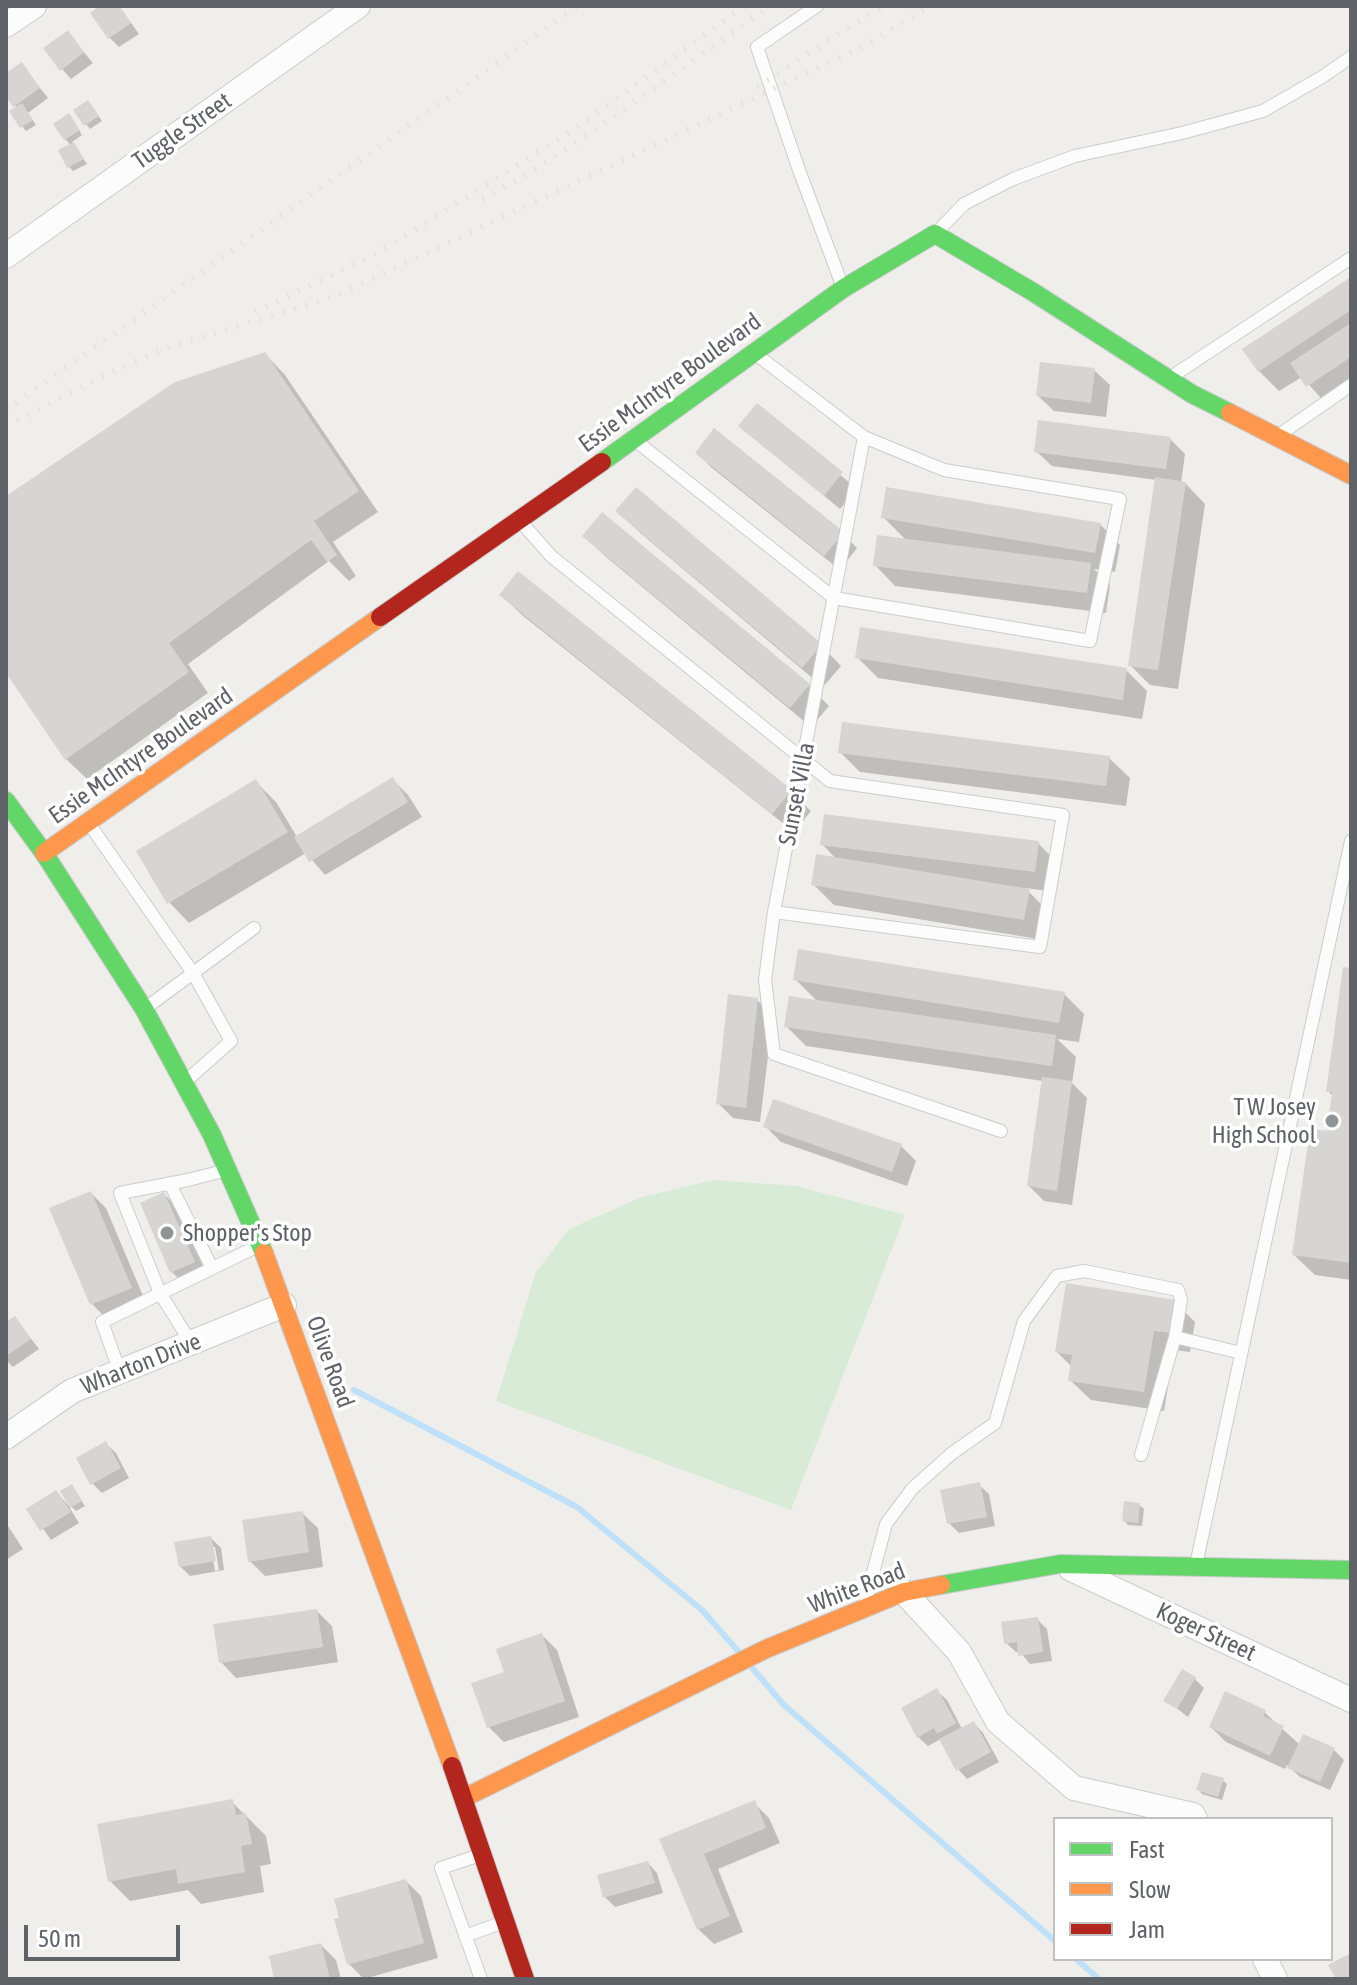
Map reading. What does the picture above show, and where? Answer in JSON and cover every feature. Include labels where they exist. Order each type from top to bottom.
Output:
[{"type":"street","points":[[6,25],[34,6]]},
{"type":"street","name":"Tuggle Street","points":[[6,256],[358,6]]},
{"type":"street","points":[[935,234],[1033,292],[1192,394],[1351,475]]},
{"type":"street","name":"Essie McIntyre Boulevard","points":[[44,853],[844,288],[935,234]]},
{"type":"street","name":"Olive Road","points":[[6,801],[44,853],[144,1009],[228,1169],[284,1305],[464,1798],[525,1979]]},
{"type":"street","name":"Wharton Drive","points":[[6,1437],[72,1391],[284,1305]]},
{"type":"street","name":"White Road","points":[[464,1798],[745,1659],[904,1592],[1060,1564],[1351,1570]]},
{"type":"street","name":"Koger Street","points":[[1060,1564],[1351,1700]]},
{"type":"street","points":[[904,1592],[959,1652],[998,1722],[1074,1788],[1194,1817]]},
{"type":"street","points":[[1266,1961],[1275,1979]]},
{"type":"lane","points":[[817,6],[757,47],[844,288]]},
{"type":"lane","points":[[935,234],[964,204],[1013,179],[1075,156],[1182,133],[1263,111],[1351,57]]},
{"type":"lane","points":[[1168,379],[1351,258]]},
{"type":"lane","points":[[634,439],[834,598],[1090,641],[1120,499],[944,470],[864,437],[754,353]]},
{"type":"lane","points":[[1276,437],[1351,385]]},
{"type":"lane","name":"Sunset Villa","points":[[864,437],[774,912],[765,980],[774,1054],[1001,1131]]},
{"type":"lane","points":[[519,520],[551,556],[830,781],[1063,815],[1040,947],[774,912]]},
{"type":"lane","points":[[88,822],[193,973],[231,1041],[184,1082]]},
{"type":"lane","points":[[1195,1567],[1351,841]]},
{"type":"lane","points":[[144,1009],[254,928]]},
{"type":"lane","points":[[191,1343],[160,1293],[120,1193],[228,1169]]},
{"type":"lane","points":[[170,1184],[212,1268]]},
{"type":"lane","points":[[120,1372],[102,1322],[261,1244]]},
{"type":"lane","points":[[864,1609],[886,1524],[912,1489],[995,1423],[1024,1321],[1057,1276],[1084,1271],[1178,1290],[1181,1300],[1175,1337],[1141,1455]]},
{"type":"lane","points":[[1175,1337],[1241,1353]]},
{"type":"lane","points":[[481,1979],[441,1868],[483,1854]]},
{"type":"lane","points":[[465,1936],[505,1921]]},
{"type":"green space","points":[[714,1180],[796,1186],[905,1215],[791,1510],[496,1401],[536,1272],[569,1229],[642,1197]]},
{"type":"building","points":[[99,6],[119,6],[131,23],[108,39],[90,13]]},
{"type":"building","points":[[68,30],[84,52],[60,71],[43,48]]},
{"type":"building","points":[[22,62],[40,88],[13,107],[6,97],[6,73]]},
{"type":"building","points":[[88,100],[99,116],[84,126],[73,110]]},
{"type":"building","points":[[22,103],[33,120],[20,128],[9,111]]},
{"type":"building","points":[[69,113],[80,130],[64,140],[53,124]]},
{"type":"building","points":[[74,142],[84,159],[67,168],[58,150]]},
{"type":"building","points":[[1351,277],[1351,310],[1258,372],[1242,349]]},
{"type":"building","points":[[1351,323],[1351,357],[1306,387],[1290,363]]},
{"type":"building","points":[[265,352],[359,491],[314,521],[337,555],[327,562],[311,540],[169,643],[189,672],[65,760],[6,673],[6,496],[175,382]]},
{"type":"building","points":[[1040,362],[1095,368],[1091,403],[1036,396]]},
{"type":"building","points":[[757,403],[843,472],[824,496],[738,426]]},
{"type":"building","points":[[1038,420],[1171,437],[1166,469],[1034,452]]},
{"type":"building","points":[[714,428],[844,532],[824,556],[695,453]]},
{"type":"building","points":[[1155,477],[1186,482],[1158,670],[1128,666]]},
{"type":"building","points":[[636,487],[822,644],[802,668],[615,511]]},
{"type":"building","points":[[886,487],[1101,523],[1095,553],[881,518]]},
{"type":"building","points":[[602,512],[810,684],[790,708],[582,536]]},
{"type":"building","points":[[877,535],[1091,563],[1087,593],[873,566]]},
{"type":"building","points":[[518,571],[792,790],[772,814],[499,595]]},
{"type":"building","points":[[860,627],[1127,668],[1123,700],[855,658]]},
{"type":"building","points":[[842,722],[1110,756],[1106,786],[838,753]]},
{"type":"building","points":[[393,777],[408,802],[309,862],[294,837]]},
{"type":"building","points":[[256,779],[288,832],[167,904],[136,851]]},
{"type":"building","points":[[824,814],[1039,841],[1035,872],[820,845]]},
{"type":"building","points":[[816,854],[1030,889],[1024,920],[811,885]]},
{"type":"building","points":[[798,949],[1065,992],[1059,1023],[793,980]]},
{"type":"building","points":[[1343,967],[1351,968],[1351,1263],[1292,1255],[1310,1129],[1327,1131],[1332,1092],[1326,1092]]},
{"type":"building","points":[[728,994],[758,998],[746,1108],[716,1104]]},
{"type":"building","points":[[789,996],[1056,1035],[1052,1066],[784,1027]]},
{"type":"building","points":[[1042,1077],[1072,1081],[1057,1191],[1027,1186]]},
{"type":"building","points":[[773,1099],[902,1144],[892,1172],[763,1127]]},
{"type":"building","points":[[91,1191],[132,1288],[90,1305],[49,1208]]},
{"type":"building","name":"Shopper's Stop","points":[[164,1192],[195,1262],[170,1273],[140,1203]]},
{"type":"building","points":[[1066,1283],[1176,1300],[1171,1333],[1154,1331],[1144,1392],[1068,1381],[1072,1355],[1055,1352]]},
{"type":"building","points":[[15,1316],[31,1339],[6,1356],[6,1322]]},
{"type":"building","points":[[106,1441],[121,1468],[90,1485],[76,1458]]},
{"type":"building","points":[[980,1482],[987,1517],[947,1524],[940,1490]]},
{"type":"building","points":[[72,1484],[82,1501],[70,1508],[60,1491]]},
{"type":"building","points":[[56,1490],[71,1512],[40,1531],[26,1509]]},
{"type":"building","points":[[1124,1501],[1140,1503],[1138,1523],[1122,1521]]},
{"type":"building","points":[[303,1511],[309,1552],[248,1562],[242,1520]]},
{"type":"building","points":[[211,1536],[216,1561],[179,1567],[174,1542]]},
{"type":"building","points":[[317,1609],[323,1647],[219,1663],[213,1624]]},
{"type":"building","points":[[1038,1617],[1043,1652],[1018,1656],[1017,1642],[1004,1644],[1001,1622]]},
{"type":"building","points":[[542,1633],[565,1701],[487,1728],[471,1683],[504,1672],[496,1649]]},
{"type":"building","points":[[1182,1669],[1196,1677],[1177,1709],[1163,1701]]},
{"type":"building","points":[[937,1688],[956,1723],[937,1734],[934,1728],[917,1738],[901,1708]]},
{"type":"building","points":[[1225,1691],[1266,1710],[1263,1716],[1284,1726],[1270,1756],[1209,1727]]},
{"type":"building","points":[[974,1721],[991,1752],[956,1771],[939,1739]]},
{"type":"building","points":[[1303,1734],[1335,1748],[1320,1782],[1287,1768]]},
{"type":"building","points":[[1202,1772],[1224,1778],[1218,1797],[1196,1790]]},
{"type":"building","points":[[233,1799],[236,1815],[246,1813],[252,1844],[241,1846],[245,1872],[178,1884],[176,1869],[108,1882],[97,1824]]},
{"type":"building","points":[[755,1800],[766,1828],[704,1854],[730,1916],[697,1930],[659,1839]]},
{"type":"building","points":[[648,1861],[655,1883],[603,1898],[597,1875]]},
{"type":"building","points":[[406,1879],[424,1943],[347,1965],[334,1919],[339,1918],[334,1899]]},
{"type":"building","points":[[321,1943],[330,1979],[274,1979],[269,1956]]},
{"type":"building","points":[[1351,1953],[1351,1979],[1336,1979],[1328,1965]]},
{"type":"waterway","points":[[354,1390],[577,1507],[702,1610],[738,1651]]},
{"type":"waterway","points":[[753,1669],[784,1705],[1053,1939]]},
{"type":"waterway","points":[[1078,1961],[1099,1979]]},
{"type":"railway","points":[[6,410],[578,6]]},
{"type":"railway","points":[[255,312],[379,252],[571,131],[745,6]]},
{"type":"railway","points":[[482,199],[528,174],[589,134],[771,6]]},
{"type":"railway","points":[[757,87],[882,6]]},
{"type":"railway","points":[[6,426],[103,376],[170,346],[346,291],[864,46],[930,6]]},
{"type":"traffic: fast","points":[[602,462],[844,288],[935,234],[1033,292],[1192,394],[1230,413]]},
{"type":"traffic: fast","points":[[6,801],[44,853],[144,1009],[212,1135],[264,1253]]},
{"type":"traffic: fast","points":[[941,1585],[1060,1564],[1351,1570]]},
{"type":"traffic: slow","points":[[1230,413],[1351,475]]},
{"type":"traffic: slow","points":[[44,853],[380,617]]},
{"type":"traffic: slow","points":[[264,1253],[452,1766]]},
{"type":"traffic: slow","points":[[464,1798],[766,1649],[904,1592],[941,1585]]},
{"type":"traffic: jam","points":[[380,617],[602,462]]},
{"type":"traffic: jam","points":[[452,1766],[525,1979]]},
{"type":"place","name":"T W Josey High School","points":[[1332,1121]]},
{"type":"place","name":"Shopper's Stop","points":[[167,1233]]}]
